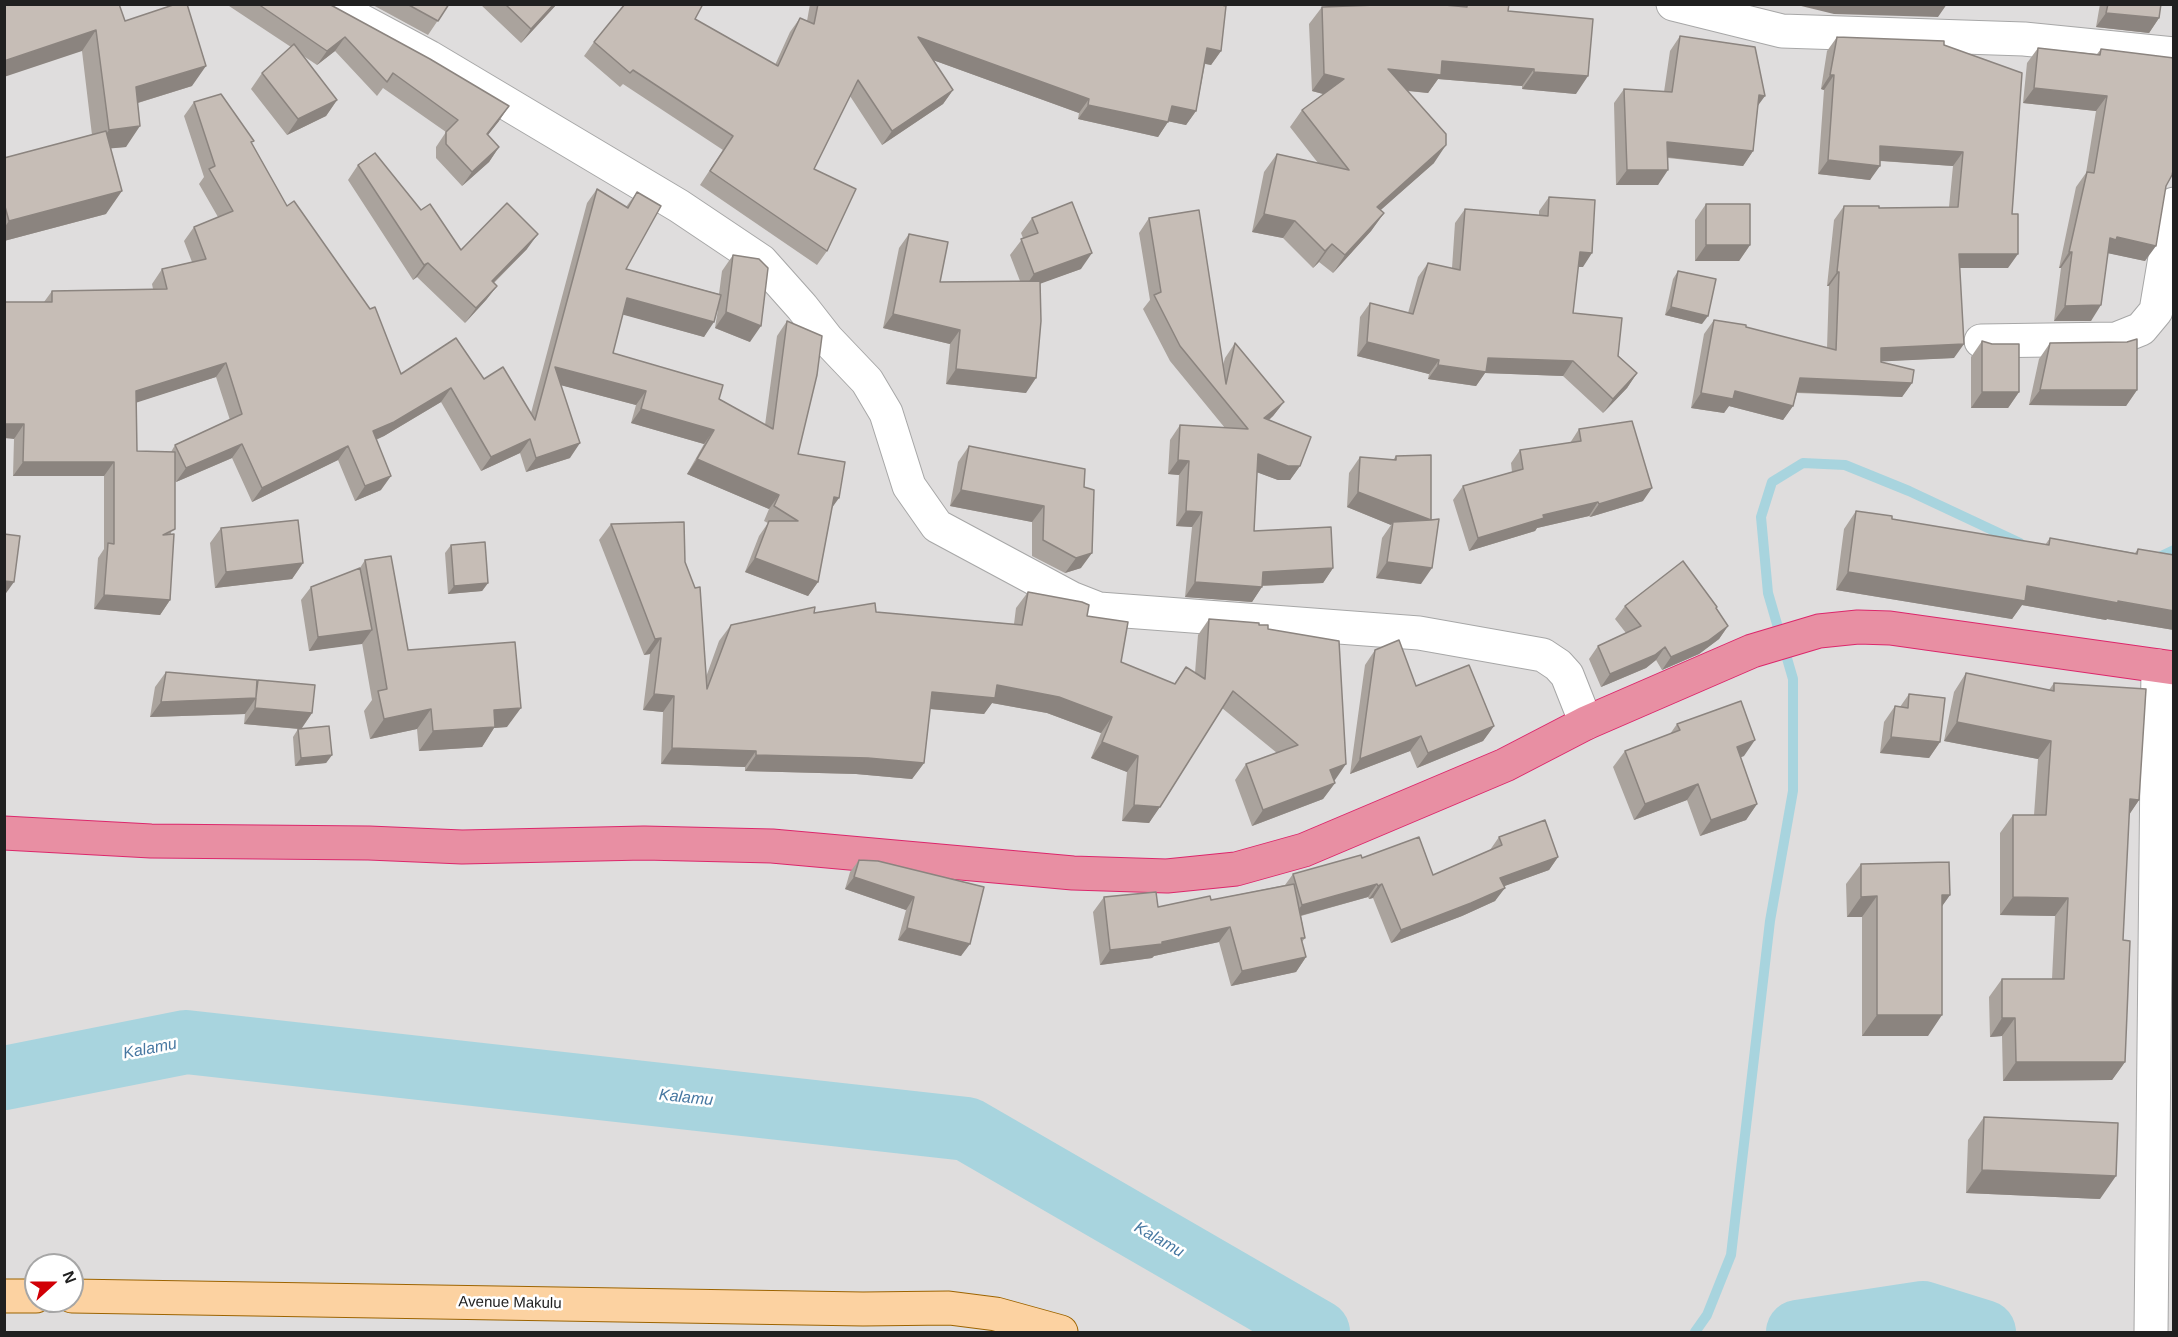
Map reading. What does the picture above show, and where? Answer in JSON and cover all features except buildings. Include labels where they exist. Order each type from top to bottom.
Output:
[{"type":"highway","points":[[4,833],[151,841],[369,843],[462,847],[644,843],[772,846],[1073,873],[1167,876],[1236,869],[1304,850],[1505,765],[1586,723],[1752,651],[1819,631],[1858,627],[1890,628],[2166,667]]},
{"type":"main road","points":[[4,1296],[24,1296]]},
{"type":"main road","name":"Avenue Makulu","points":[[84,1296],[863,1309],[949,1308],[996,1314],[1061,1332]]},
{"type":"street","points":[[330,4],[429,57],[669,200],[761,261],[827,339],[867,381],[886,413],[909,486],[938,526],[1071,598],[1099,609],[1419,633],[1543,655],[1558,665],[1567,675],[1586,723]]},
{"type":"street","points":[[1673,4],[1782,31],[2024,39],[2174,54]]},
{"type":"street","points":[[1981,341],[2116,339],[2141,329],[2156,311],[2174,204]]},
{"type":"street","points":[[2151,1332],[2166,667]]},
{"type":"shaded area","points":[[5,5],[2173,5],[2173,1332],[5,1332]]},
{"type":"waterway","points":[[1695,1332],[1707,1315],[1731,1255],[1770,921],[1793,791],[1793,679],[1768,593],[1761,517],[1772,482],[1803,463],[1845,465],[1909,491],[2020,543]]},
{"type":"waterway","points":[[2155,559],[2174,550]]},
{"type":"waterway","name":"Kalamu","points":[[4,1078],[186,1042],[967,1129],[1318,1332]]},
{"type":"waterway","name":"Kalamu","points":[[1798,1332],[1923,1313],[1984,1332]]}]
